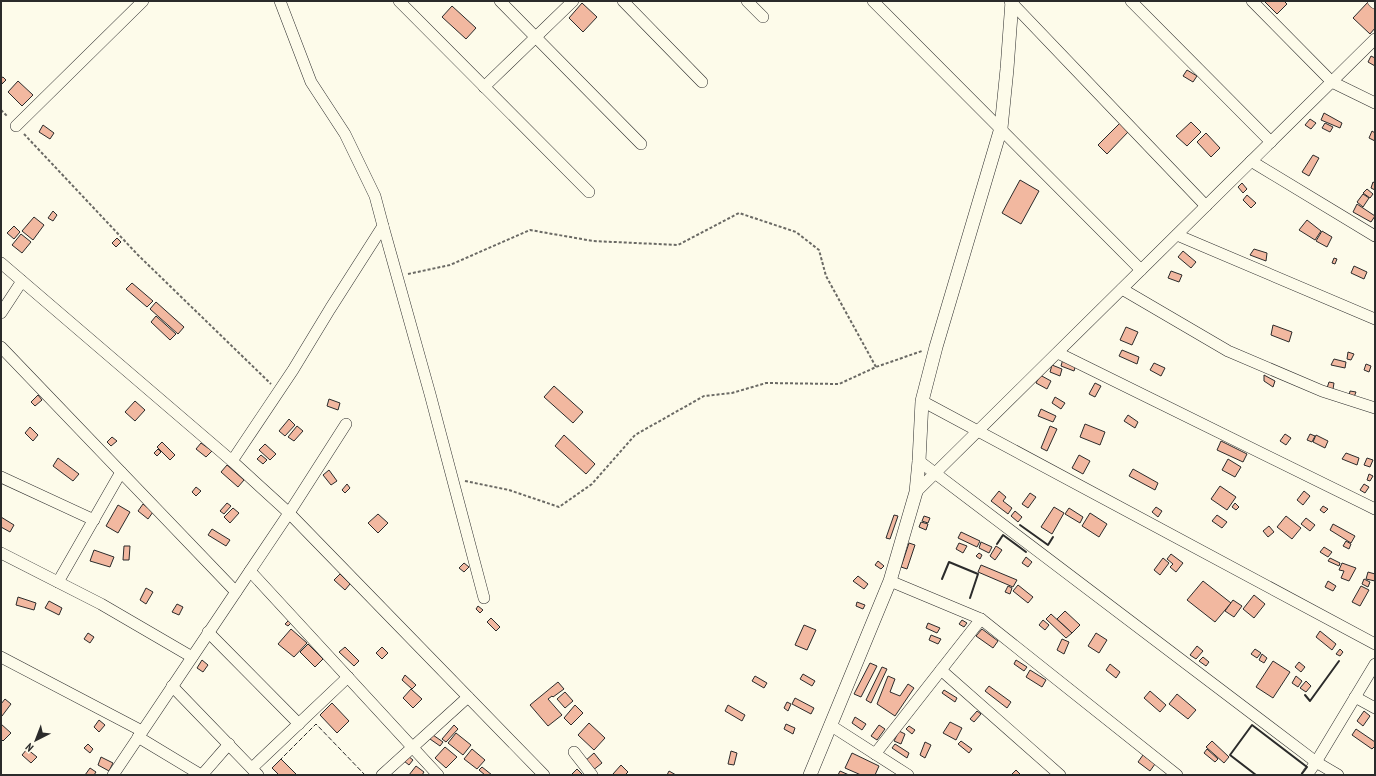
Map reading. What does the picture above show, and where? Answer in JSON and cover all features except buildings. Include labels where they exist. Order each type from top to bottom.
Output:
[{"type":"street","points":[[16,126],[143,1]]},
{"type":"street","points":[[280,1],[311,82],[345,134],[375,196],[484,598]]},
{"type":"street","points":[[399,1],[589,192]]},
{"type":"street","points":[[500,1],[641,144]]},
{"type":"street","points":[[484,87],[573,1]]},
{"type":"street","points":[[623,1],[702,82]]},
{"type":"street","points":[[747,1],[763,17]]},
{"type":"street","points":[[873,1],[1141,270]]},
{"type":"street","points":[[1131,1],[1271,142]]},
{"type":"street","points":[[1252,1],[1332,82],[1375,103]]},
{"type":"street","points":[[810,775],[890,581],[916,492],[920,460],[922,401],[936,347],[1000,128],[1012,2]]},
{"type":"street","points":[[1012,2],[1206,206]]},
{"type":"street","points":[[916,492],[1375,39]]},
{"type":"street","points":[[1251,161],[1375,236]]},
{"type":"street","points":[[232,461],[383,226]]},
{"type":"street","points":[[1177,234],[1375,319]]},
{"type":"street","points":[[1,263],[232,461],[289,513],[544,775]]},
{"type":"street","points":[[1,313],[22,281]]},
{"type":"street","points":[[1122,289],[1228,351],[1322,392],[1375,408]]},
{"type":"street","points":[[1,347],[236,592]]},
{"type":"street","points":[[1058,353],[1375,509]]},
{"type":"street","points":[[922,401],[1375,644]]},
{"type":"street","points":[[113,775],[289,513],[346,424]]},
{"type":"street","points":[[920,460],[1316,762],[1338,775]]},
{"type":"street","points":[[58,582],[121,472]]},
{"type":"street","points":[[1,477],[94,520]]},
{"type":"street","points":[[1,553],[101,604],[192,657]]},
{"type":"street","points":[[250,570],[438,775]]},
{"type":"street","points":[[890,581],[981,619],[1177,775]]},
{"type":"street","points":[[874,754],[981,619]]},
{"type":"street","points":[[208,632],[299,724]]},
{"type":"street","points":[[1,657],[140,734],[201,775],[229,744]]},
{"type":"street","points":[[1307,775],[1375,664]]},
{"type":"street","points":[[940,670],[1060,775]]},
{"type":"street","points":[[172,686],[255,772],[299,724],[348,677]]},
{"type":"street","points":[[382,775],[468,697]]},
{"type":"street","points":[[1355,697],[1375,708]]},
{"type":"street","points":[[830,725],[908,775]]},
{"type":"street","points":[[574,752],[592,775]]},
{"type":"path","points":[[1,110],[138,255],[278,391]]},
{"type":"path","points":[[397,276],[450,265],[530,230],[593,241],[678,245],[738,213],[796,232],[819,250],[826,276],[876,366]]},
{"type":"path","points":[[452,478],[509,490],[559,507],[592,484],[635,435],[704,396],[732,392],[766,383],[839,384],[876,366],[936,347]]},
{"type":"fence","points":[[279,761],[316,724],[365,775]]},
{"type":"wall","points":[[1020,525],[1048,545],[1053,537]]},
{"type":"wall","points":[[997,544],[1003,535],[1026,552]]},
{"type":"wall","points":[[942,579],[949,562],[978,574],[970,598]]},
{"type":"wall","points":[[1305,695],[1310,701],[1339,661]]},
{"type":"wall","points":[[1256,775],[1230,755],[1252,725],[1307,767],[1301,775]]}]
